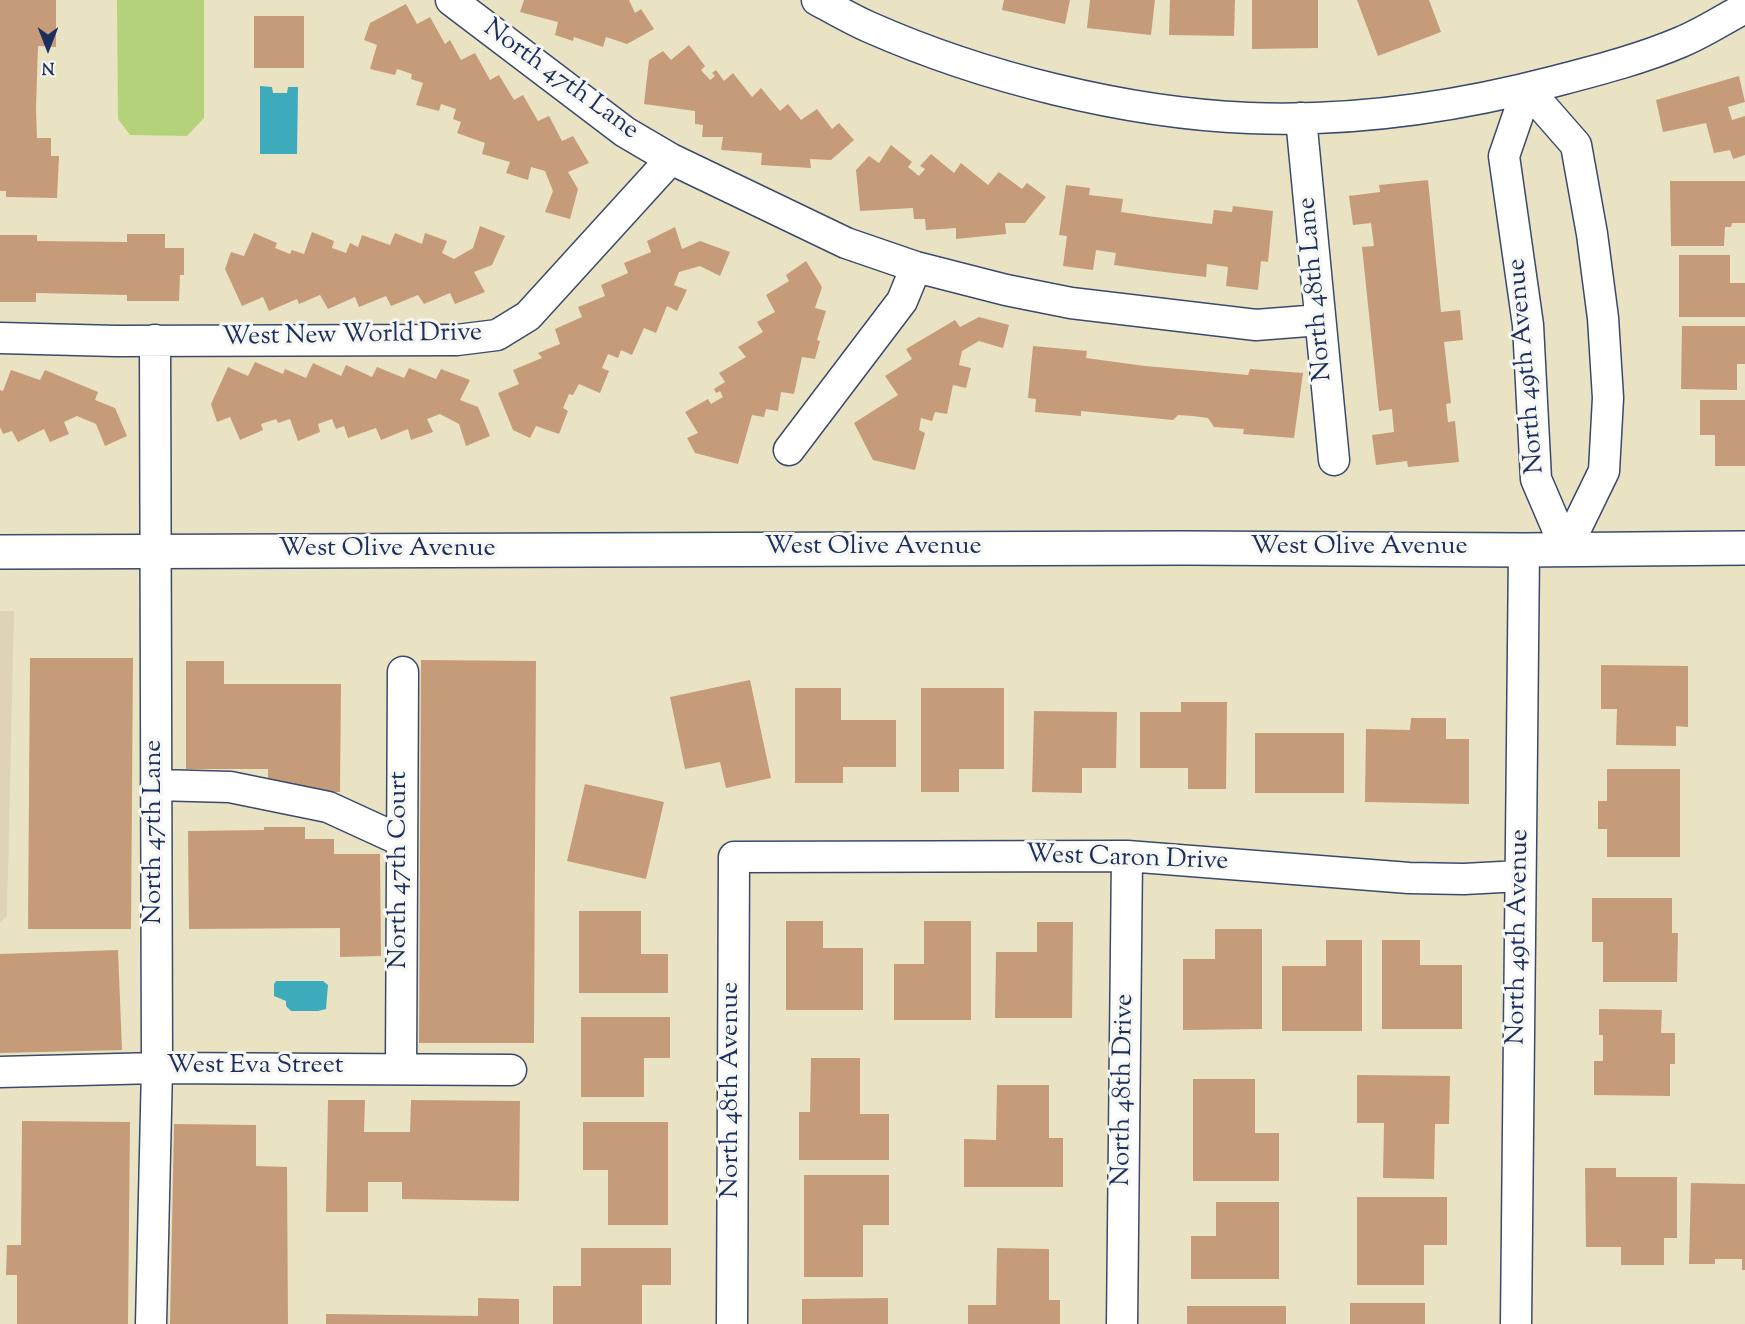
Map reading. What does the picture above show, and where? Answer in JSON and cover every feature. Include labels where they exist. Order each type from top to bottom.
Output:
[{"type":"main road","name":"West Olive Avenue","points":[[0,552],[1745,548]]},
{"type":"street","name":"North 47th Lane","points":[[451,0],[625,132],[670,159]]},
{"type":"street","points":[[817,0],[868,27],[965,64],[1068,93],[1169,110],[1247,118],[1301,118],[1444,105],[1527,89],[1611,67],[1682,42],[1745,8]]},
{"type":"street","points":[[1527,89],[1576,145],[1604,318],[1608,398],[1604,471],[1566,549]]},
{"type":"street","name":"North 49th Avenue","points":[[1527,89],[1504,156],[1528,325],[1536,479],[1566,549]]},
{"type":"street","name":"North 48th Lane","points":[[1301,118],[1334,460]]},
{"type":"street","points":[[670,159],[846,243],[916,267],[1006,290],[1071,303],[1256,325],[1320,320]]},
{"type":"street","name":"West New World Drive","points":[[0,338],[458,340],[497,335],[528,316],[670,159]]},
{"type":"street","points":[[789,450],[902,302],[916,267]]},
{"type":"street","name":"North 47th Lane","points":[[151,1324],[157,1068],[155,340]]},
{"type":"street","name":"North 49th Avenue","points":[[1516,1324],[1524,550]]},
{"type":"street","name":"North 47th Court","points":[[401,1068],[400,840],[403,672]]},
{"type":"street","points":[[156,785],[230,787],[327,807],[400,840]]},
{"type":"street","name":"West Caron Drive","points":[[734,857],[1127,856],[1202,860],[1337,874],[1409,878],[1464,879],[1520,876]]},
{"type":"street","name":"North 48th Drive","points":[[1122,1324],[1127,856]]},
{"type":"street","name":"North 48th Avenue","points":[[732,1324],[734,857]]},
{"type":"street","name":"West Eva Street","points":[[0,1072],[157,1068],[511,1070]]},
{"type":"shaded area","points":[[0,611],[14,611],[7,916],[0,923]]},
{"type":"green space","points":[[117,0],[204,0],[204,118],[187,136],[130,135],[118,119]]},
{"type":"water","points":[[260,86],[272,87],[273,93],[287,93],[288,87],[298,87],[297,154],[260,154]]},
{"type":"water","points":[[276,981],[323,981],[328,985],[326,1009],[291,1011],[286,1006],[286,1001],[274,996]]},
{"type":"building","points":[[0,0],[56,0],[56,47],[38,46],[36,109],[37,138],[51,138],[51,156],[59,156],[57,198],[6,197],[6,191],[0,191]]},
{"type":"building","points":[[524,0],[629,0],[635,13],[641,9],[654,29],[627,44],[606,37],[603,47],[574,37],[573,41],[555,35],[558,22],[520,12]]},
{"type":"building","points":[[1004,0],[1070,0],[1065,24],[1002,10]]},
{"type":"building","points":[[1090,0],[1155,0],[1151,35],[1087,28]]},
{"type":"building","points":[[1170,0],[1235,0],[1234,36],[1169,35]]},
{"type":"building","points":[[1252,0],[1318,0],[1318,48],[1252,49]]},
{"type":"building","points":[[1357,0],[1429,0],[1441,32],[1378,56]]},
{"type":"building","points":[[406,4],[417,24],[430,17],[445,44],[450,40],[461,60],[475,53],[490,80],[499,75],[514,100],[523,95],[538,121],[549,116],[562,141],[573,136],[589,163],[568,172],[578,189],[570,219],[545,212],[553,191],[545,171],[531,167],[528,180],[506,173],[510,162],[482,154],[485,143],[457,133],[461,122],[453,119],[456,109],[441,104],[439,111],[416,105],[423,83],[411,79],[412,74],[397,69],[395,75],[370,69],[377,45],[364,40],[370,23]]},
{"type":"building","points":[[254,16],[304,16],[304,68],[254,68]]},
{"type":"building","points":[[689,45],[705,66],[701,70],[710,80],[715,76],[712,73],[716,70],[724,81],[733,73],[752,97],[761,88],[780,111],[788,104],[801,120],[817,109],[832,129],[839,123],[854,140],[831,160],[810,159],[811,168],[761,165],[762,153],[721,150],[723,137],[702,137],[703,125],[695,124],[695,111],[644,104],[649,60],[663,51],[671,60]]},
{"type":"building","points":[[1739,76],[1745,102],[1728,107],[1732,120],[1745,116],[1745,155],[1733,159],[1730,150],[1714,153],[1706,123],[1663,132],[1656,100]]},
{"type":"building","points":[[891,145],[912,162],[908,167],[919,176],[925,169],[920,166],[931,154],[954,173],[961,163],[988,185],[999,172],[1022,189],[1027,183],[1046,197],[1025,223],[1005,223],[1006,234],[956,239],[956,228],[926,230],[925,219],[914,219],[913,208],[860,211],[856,170],[869,156],[879,163]]},
{"type":"building","points":[[1428,180],[1441,312],[1460,310],[1463,340],[1444,342],[1451,403],[1446,404],[1448,422],[1455,421],[1459,462],[1408,467],[1407,461],[1376,465],[1372,435],[1394,432],[1392,409],[1379,411],[1362,247],[1374,246],[1371,223],[1353,225],[1349,196],[1380,192],[1379,185]]},
{"type":"building","points":[[1670,181],[1745,181],[1745,223],[1732,223],[1731,227],[1725,227],[1724,246],[1671,246]]},
{"type":"building","points":[[1066,185],[1090,188],[1089,195],[1123,199],[1121,212],[1155,217],[1212,224],[1214,210],[1232,212],[1233,206],[1273,211],[1268,262],[1261,261],[1258,290],[1226,286],[1228,267],[1207,264],[1206,277],[1148,270],[1114,265],[1116,253],[1096,250],[1093,270],[1063,266],[1067,236],[1059,235]]},
{"type":"building","points":[[480,226],[505,236],[492,265],[474,272],[485,292],[455,304],[450,293],[424,304],[418,295],[391,306],[386,296],[359,307],[355,297],[328,309],[320,295],[299,304],[297,299],[269,311],[263,297],[242,306],[225,269],[231,252],[244,256],[254,233],[277,243],[275,248],[290,254],[292,250],[304,254],[312,232],[334,241],[332,248],[346,253],[350,243],[358,247],[362,235],[390,245],[395,233],[422,244],[425,233],[447,241],[442,253],[454,259],[473,248]]},
{"type":"building","points":[[675,227],[682,249],[700,241],[730,252],[720,276],[700,266],[679,272],[674,285],[687,290],[677,311],[667,306],[656,333],[644,328],[632,355],[621,350],[618,358],[608,354],[602,368],[609,371],[600,393],[579,384],[573,395],[569,394],[563,408],[568,411],[559,434],[536,426],[530,438],[513,430],[498,393],[519,384],[513,370],[542,358],[538,353],[560,344],[555,329],[582,317],[578,307],[605,296],[601,285],[628,273],[624,263],[651,252],[647,241]]},
{"type":"building","points":[[127,234],[165,234],[165,248],[184,248],[184,275],[180,275],[179,301],[127,301],[127,295],[36,293],[36,302],[0,302],[0,235],[37,235],[37,241],[127,242]]},
{"type":"building","points":[[1679,255],[1730,255],[1730,283],[1745,283],[1745,317],[1679,317]]},
{"type":"building","points":[[806,261],[822,287],[815,308],[826,311],[817,340],[820,341],[815,359],[802,357],[794,394],[781,392],[778,411],[766,409],[764,417],[752,415],[738,464],[695,453],[687,438],[698,433],[685,412],[708,399],[711,404],[723,397],[720,391],[716,393],[714,389],[725,382],[719,373],[746,357],[738,347],[763,332],[757,322],[775,312],[766,295],[789,281],[786,275]]},
{"type":"building","points":[[979,317],[1009,325],[1003,348],[979,341],[962,351],[959,365],[971,368],[966,388],[953,385],[947,414],[935,412],[932,421],[921,418],[919,430],[925,433],[915,470],[873,460],[854,423],[898,395],[885,376],[912,359],[906,349],[955,320],[960,327]]},
{"type":"building","points":[[1682,326],[1745,326],[1745,364],[1737,364],[1737,390],[1681,389]]},
{"type":"building","points":[[1033,346],[1087,351],[1086,358],[1145,366],[1248,375],[1250,369],[1303,373],[1294,438],[1243,434],[1244,429],[1214,427],[1208,418],[1193,416],[1178,415],[1173,420],[1081,411],[1081,416],[1035,412],[1036,399],[1028,398]]},
{"type":"building","points":[[255,362],[283,374],[285,369],[306,378],[313,363],[341,376],[346,365],[372,377],[377,367],[404,378],[409,368],[436,379],[441,369],[470,380],[460,400],[478,407],[490,436],[466,446],[459,424],[440,414],[427,419],[433,432],[411,440],[408,429],[381,440],[376,428],[348,438],[344,426],[336,429],[332,419],[318,424],[320,432],[298,441],[290,419],[278,423],[276,419],[261,424],[263,430],[240,440],[230,417],[217,422],[211,404],[228,367],[248,376]]},
{"type":"building","points":[[11,370],[40,380],[45,370],[98,392],[95,400],[115,408],[127,436],[105,446],[96,424],[77,416],[64,422],[69,434],[50,442],[44,429],[18,442],[12,431],[3,434],[0,427],[0,390],[3,391]]},
{"type":"building","points":[[1700,400],[1745,400],[1745,466],[1715,466],[1715,435],[1700,435]]},
{"type":"building","points":[[30,658],[133,658],[131,929],[28,929]]},
{"type":"building","points":[[421,660],[536,661],[534,1043],[419,1043]]},
{"type":"building","points":[[186,661],[224,661],[224,684],[341,684],[340,792],[268,792],[268,769],[186,769]]},
{"type":"building","points":[[1601,665],[1688,666],[1688,727],[1676,726],[1676,746],[1616,745],[1617,709],[1601,709]]},
{"type":"building","points":[[750,680],[771,778],[726,788],[720,762],[685,769],[670,697]]},
{"type":"building","points":[[795,688],[841,688],[841,720],[896,720],[896,767],[843,767],[843,783],[795,783]]},
{"type":"building","points":[[921,688],[1004,688],[1004,769],[959,769],[959,792],[921,792]]},
{"type":"building","points":[[1181,702],[1227,702],[1226,789],[1188,789],[1188,768],[1140,768],[1140,712],[1181,712]]},
{"type":"building","points":[[1034,711],[1117,712],[1116,768],[1082,768],[1082,793],[1032,792]]},
{"type":"building","points":[[1411,718],[1446,718],[1446,739],[1469,739],[1469,804],[1365,802],[1366,729],[1410,730]]},
{"type":"building","points":[[1255,733],[1344,733],[1344,793],[1255,793]]},
{"type":"building","points":[[1607,769],[1680,769],[1680,857],[1607,857],[1607,829],[1598,829],[1598,801],[1607,801]]},
{"type":"building","points":[[585,784],[664,802],[646,879],[567,861]]},
{"type":"building","points":[[264,827],[305,827],[305,839],[334,839],[334,854],[380,854],[381,956],[340,957],[340,928],[189,929],[188,831],[264,830]]},
{"type":"building","points":[[1592,898],[1672,898],[1672,933],[1678,933],[1677,982],[1603,982],[1603,942],[1592,942]]},
{"type":"building","points":[[579,911],[641,911],[641,954],[668,954],[668,993],[579,993]]},
{"type":"building","points":[[786,921],[823,921],[823,948],[863,948],[863,1010],[786,1010]]},
{"type":"building","points":[[924,921],[971,921],[971,1020],[894,1020],[894,964],[924,964]]},
{"type":"building","points":[[1037,922],[1073,922],[1072,1018],[995,1018],[996,952],[1037,952]]},
{"type":"building","points":[[1215,929],[1262,929],[1262,1029],[1183,1030],[1183,959],[1215,959]]},
{"type":"building","points":[[1326,940],[1362,940],[1362,1031],[1282,1031],[1282,966],[1326,966]]},
{"type":"building","points":[[1382,940],[1420,940],[1420,965],[1462,965],[1462,1029],[1382,1029]]},
{"type":"building","points":[[118,950],[122,1050],[0,1053],[0,954]]},
{"type":"building","points":[[1599,1009],[1662,1010],[1661,1033],[1675,1033],[1675,1064],[1670,1064],[1670,1096],[1594,1095],[1594,1061],[1603,1061],[1603,1035],[1599,1035]]},
{"type":"building","points":[[581,1017],[670,1017],[670,1058],[644,1058],[644,1097],[581,1097]]},
{"type":"building","points":[[811,1058],[860,1058],[860,1114],[889,1114],[889,1160],[799,1160],[799,1112],[810,1112]]},
{"type":"building","points":[[1357,1075],[1450,1076],[1449,1124],[1435,1124],[1434,1179],[1383,1178],[1384,1123],[1357,1123]]},
{"type":"building","points":[[1193,1079],[1255,1079],[1255,1133],[1279,1133],[1279,1181],[1193,1181]]},
{"type":"building","points":[[997,1085],[1049,1085],[1049,1138],[1063,1138],[1063,1187],[964,1187],[964,1139],[996,1140]]},
{"type":"building","points":[[328,1100],[365,1100],[364,1132],[410,1132],[411,1100],[520,1101],[519,1201],[402,1199],[402,1182],[368,1182],[368,1212],[326,1212]]},
{"type":"building","points":[[22,1121],[130,1122],[128,1324],[17,1324],[17,1275],[6,1275],[7,1245],[21,1245]]},
{"type":"building","points":[[583,1122],[668,1122],[668,1225],[608,1225],[608,1170],[583,1170]]},
{"type":"building","points":[[174,1124],[256,1125],[256,1166],[287,1167],[288,1324],[170,1324]]},
{"type":"building","points":[[1585,1168],[1616,1168],[1616,1177],[1677,1177],[1677,1238],[1664,1238],[1664,1265],[1621,1265],[1621,1247],[1586,1247]]},
{"type":"building","points":[[804,1175],[889,1175],[889,1225],[863,1225],[863,1277],[804,1277]]},
{"type":"building","points":[[1691,1183],[1745,1184],[1745,1270],[1742,1270],[1742,1259],[1715,1259],[1715,1264],[1689,1264]]},
{"type":"building","points":[[1357,1197],[1447,1197],[1447,1245],[1424,1245],[1424,1285],[1357,1285]]},
{"type":"building","points":[[1216,1202],[1279,1202],[1279,1279],[1191,1279],[1191,1236],[1216,1236]]},
{"type":"building","points":[[581,1248],[671,1248],[671,1285],[642,1285],[642,1324],[553,1324],[553,1286],[581,1286]]},
{"type":"building","points":[[997,1248],[1049,1249],[1049,1300],[1060,1300],[1060,1324],[968,1324],[968,1305],[996,1305]]},
{"type":"building","points":[[478,1298],[519,1299],[519,1324],[326,1324],[326,1314],[478,1316]]},
{"type":"building","points":[[888,1298],[888,1324],[802,1324],[802,1299]]},
{"type":"building","points":[[1350,1303],[1425,1303],[1425,1324],[1350,1324]]},
{"type":"building","points":[[1187,1306],[1286,1306],[1286,1324],[1187,1324]]}]
